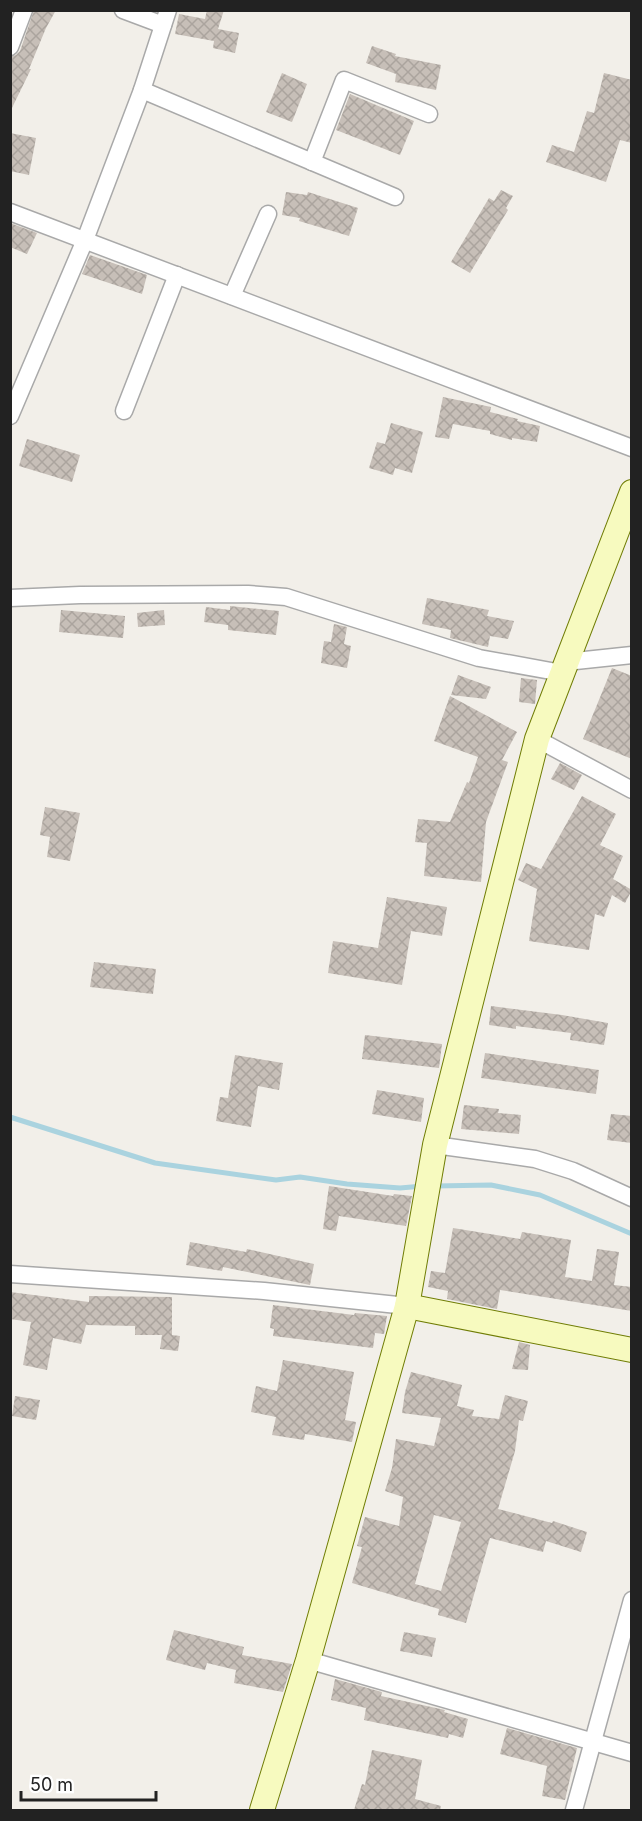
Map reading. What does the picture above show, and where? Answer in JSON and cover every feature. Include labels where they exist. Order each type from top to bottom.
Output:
[{"type":"street","points":[[10,47],[24,10]]},
{"type":"street","points":[[10,416],[17,384],[85,240],[142,90],[166,18],[123,10]]},
{"type":"street","points":[[312,162],[344,80],[429,114]]},
{"type":"street","points":[[142,90],[395,197]]},
{"type":"street","points":[[10,212],[632,448]]},
{"type":"street","points":[[232,296],[268,214]]},
{"type":"street","points":[[124,411],[177,275]]},
{"type":"street","points":[[262,1810],[308,1660],[407,1306],[435,1145],[537,739],[632,492]]},
{"type":"street","points":[[10,598],[80,595],[248,594],[286,597],[478,658],[564,668],[632,655]]},
{"type":"street","points":[[537,739],[632,790]]},
{"type":"street","points":[[435,1145],[535,1159],[573,1171],[632,1198]]},
{"type":"street","points":[[10,1274],[264,1291],[407,1306],[632,1350]]},
{"type":"street","points":[[574,1810],[591,1741],[632,1600]]},
{"type":"street","points":[[308,1660],[632,1753]]},
{"type":"building","points":[[34,10],[56,10],[10,112],[10,57],[20,51]]},
{"type":"building","points":[[207,10],[224,10],[218,29],[239,33],[235,53],[213,48],[214,41],[175,34],[179,14],[205,19]]},
{"type":"building","points":[[372,46],[396,54],[395,56],[441,65],[436,90],[395,82],[396,74],[366,63]]},
{"type":"building","points":[[282,73],[307,84],[292,122],[266,112]]},
{"type":"building","points":[[604,73],[632,80],[632,143],[620,140],[606,182],[546,162],[552,145],[574,152],[587,111],[594,113]]},
{"type":"building","points":[[350,94],[414,121],[400,155],[336,130]]},
{"type":"building","points":[[10,133],[36,138],[29,175],[10,171]]},
{"type":"building","points":[[501,190],[513,196],[506,208],[508,210],[470,273],[451,262],[489,198],[494,201]]},
{"type":"building","points":[[286,192],[307,195],[308,192],[358,208],[349,236],[299,221],[300,218],[282,215]]},
{"type":"building","points":[[10,223],[37,233],[27,254],[10,247]]},
{"type":"building","points":[[90,255],[147,275],[142,294],[82,274]]},
{"type":"building","points":[[443,397],[491,407],[490,412],[540,426],[537,442],[512,438],[512,440],[490,434],[490,431],[453,424],[449,439],[435,437]]},
{"type":"building","points":[[391,423],[423,432],[412,473],[395,468],[393,475],[369,468],[377,442],[385,444]]},
{"type":"building","points":[[27,439],[80,455],[72,482],[19,466]]},
{"type":"building","points":[[427,598],[489,610],[487,616],[514,621],[508,639],[490,636],[488,647],[450,638],[451,630],[422,624]]},
{"type":"building","points":[[230,606],[279,611],[276,635],[228,630],[228,625],[204,622],[206,607],[230,610]]},
{"type":"building","points":[[61,610],[125,616],[123,638],[59,632]]},
{"type":"building","points":[[164,610],[165,625],[138,627],[137,613]]},
{"type":"building","points":[[334,624],[347,627],[344,644],[351,646],[347,668],[321,663],[324,641],[331,642]]},
{"type":"building","points":[[612,668],[632,676],[632,759],[583,739]]},
{"type":"building","points":[[458,675],[491,687],[486,699],[451,695]]},
{"type":"building","points":[[521,678],[537,680],[535,704],[519,702]]},
{"type":"building","points":[[450,696],[517,732],[502,760],[508,762],[486,822],[481,882],[424,876],[427,843],[415,842],[418,819],[450,822],[467,782],[469,783],[478,757],[434,741]]},
{"type":"building","points":[[560,763],[582,775],[574,790],[551,779]]},
{"type":"building","points":[[582,796],[616,814],[600,845],[623,856],[613,879],[632,890],[625,903],[612,895],[604,917],[595,914],[589,950],[529,941],[537,889],[518,880],[526,863],[541,869]]},
{"type":"building","points":[[45,807],[80,813],[70,861],[47,857],[50,837],[40,835]]},
{"type":"building","points":[[387,897],[447,907],[442,936],[411,931],[402,985],[328,973],[333,941],[378,948]]},
{"type":"building","points":[[94,962],[156,969],[153,994],[90,987]]},
{"type":"building","points":[[491,1006],[608,1023],[604,1045],[570,1040],[571,1033],[489,1025]]},
{"type":"building","points":[[365,1035],[442,1044],[439,1068],[362,1059]]},
{"type":"building","points":[[485,1053],[599,1070],[596,1094],[481,1078]]},
{"type":"building","points":[[235,1055],[283,1063],[279,1090],[258,1086],[251,1127],[216,1121],[220,1097],[228,1098]]},
{"type":"building","points":[[377,1090],[424,1098],[421,1122],[372,1114]]},
{"type":"building","points":[[464,1105],[499,1109],[498,1113],[521,1115],[519,1134],[461,1129]]},
{"type":"building","points":[[611,1114],[632,1116],[632,1143],[607,1140]]},
{"type":"building","points":[[329,1186],[393,1196],[394,1194],[412,1196],[406,1226],[339,1216],[336,1231],[323,1229]]},
{"type":"building","points":[[453,1228],[520,1239],[522,1232],[571,1240],[565,1277],[592,1281],[597,1249],[619,1252],[614,1285],[632,1287],[632,1311],[500,1290],[497,1309],[447,1299],[448,1291],[428,1287],[431,1271],[445,1273]]},
{"type":"building","points":[[190,1242],[246,1252],[247,1249],[314,1264],[310,1285],[223,1267],[222,1271],[186,1265]]},
{"type":"building","points":[[10,1292],[89,1302],[89,1296],[172,1297],[172,1335],[180,1336],[178,1351],[160,1349],[162,1335],[135,1335],[135,1326],[86,1325],[81,1344],[53,1338],[47,1370],[23,1365],[31,1322],[10,1319]]},
{"type":"building","points":[[273,1305],[354,1315],[355,1313],[387,1316],[384,1334],[375,1333],[373,1348],[273,1336],[274,1329],[270,1328]]},
{"type":"building","points":[[519,1342],[530,1345],[528,1370],[512,1369]]},
{"type":"building","points":[[283,1360],[354,1372],[345,1420],[356,1422],[352,1442],[305,1434],[304,1440],[272,1435],[276,1417],[251,1412],[256,1386],[277,1391]]},
{"type":"building","points":[[411,1372],[462,1385],[457,1406],[474,1410],[472,1416],[499,1419],[505,1395],[528,1401],[523,1421],[519,1420],[515,1451],[498,1509],[552,1523],[553,1521],[587,1532],[581,1552],[546,1541],[543,1552],[490,1538],[466,1623],[438,1615],[439,1609],[352,1583],[362,1547],[357,1546],[365,1517],[399,1526],[403,1497],[385,1491],[392,1468],[396,1439],[434,1446],[441,1418],[402,1413]],"holes":[[[434,1515],[461,1522],[441,1591],[415,1584]]]},
{"type":"building","points":[[15,1396],[40,1400],[36,1420],[12,1416]]},
{"type":"building","points":[[174,1630],[244,1647],[242,1655],[292,1664],[283,1692],[234,1683],[236,1670],[207,1663],[205,1670],[166,1660]]},
{"type":"building","points":[[404,1632],[436,1638],[432,1657],[400,1651]]},
{"type":"building","points":[[335,1679],[382,1692],[381,1696],[445,1710],[444,1712],[468,1719],[463,1738],[449,1734],[448,1738],[364,1720],[366,1708],[331,1700]]},
{"type":"building","points":[[507,1728],[577,1748],[565,1800],[542,1796],[547,1766],[500,1754]]},
{"type":"building","points":[[372,1750],[422,1760],[415,1799],[441,1806],[440,1810],[354,1810],[362,1784],[365,1785]]},
{"type":"waterway","points":[[10,1117],[155,1163],[276,1180],[300,1177],[347,1184],[400,1188],[423,1186]]},
{"type":"waterway","points":[[435,1186],[491,1185],[540,1195],[632,1234]]}]
